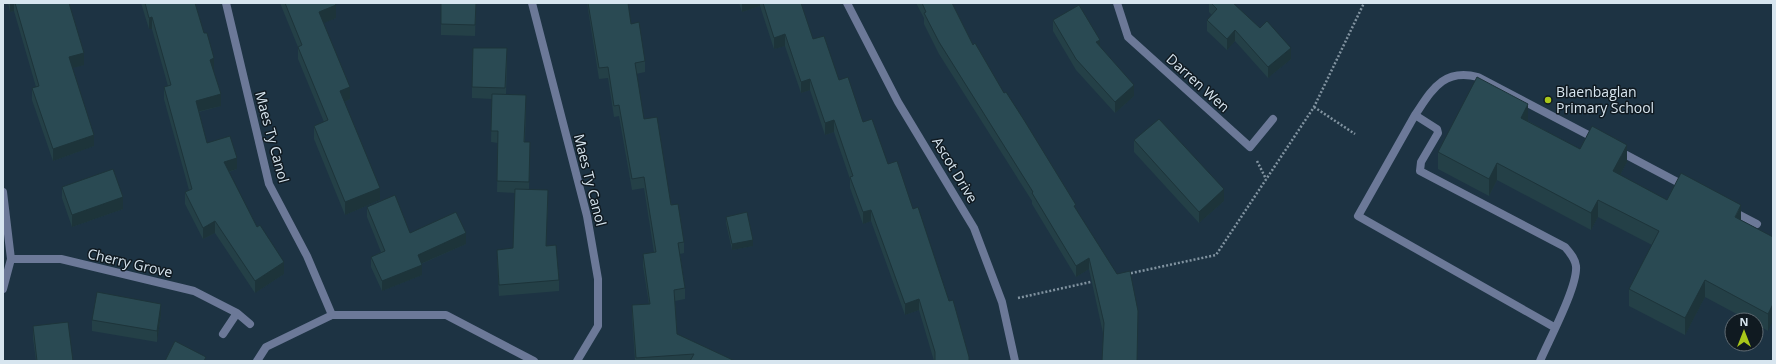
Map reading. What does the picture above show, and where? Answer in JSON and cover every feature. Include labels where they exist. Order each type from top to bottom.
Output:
[{"type":"street","name":"Maes Ty Canol","points":[[226,3],[269,184],[308,256],[332,315]]},
{"type":"street","name":"Maes Ty Canol","points":[[532,3],[587,216],[598,279],[598,326],[577,361]]},
{"type":"street","name":"Ascot Drive","points":[[846,3],[898,102],[974,228],[1002,302],[1015,361]]},
{"type":"street","name":"Darren Wen","points":[[1117,3],[1128,37],[1250,148],[1273,119]]},
{"type":"street","points":[[1554,327],[1358,216],[1415,115],[1439,82],[1445,78],[1459,74],[1469,74],[1478,77],[1694,191]]},
{"type":"street","points":[[1415,115],[1432,123],[1437,128],[1438,133],[1421,162],[1420,171],[1565,247],[1573,257],[1576,266],[1570,292],[1540,361]]},
{"type":"street","points":[[3,192],[11,259],[3,289]]},
{"type":"street","points":[[1722,206],[1757,224]]},
{"type":"street","name":"Cherry Grove","points":[[11,259],[61,259],[194,291],[237,313],[250,324]]},
{"type":"street","points":[[223,334],[237,313]]},
{"type":"street","points":[[257,361],[266,347],[332,315],[446,315],[534,361]]},
{"type":"path","points":[[1124,275],[1216,255],[1314,107],[1364,3]]},
{"type":"path","points":[[1314,107],[1355,134]]},
{"type":"path","points":[[1002,302],[1101,280]]},
{"type":"building","points":[[15,3],[69,3],[84,53],[69,57],[94,135],[53,149],[32,88],[39,86]]},
{"type":"building","points":[[145,3],[195,3],[204,33],[207,33],[214,58],[210,60],[221,94],[196,101],[207,143],[230,136],[237,158],[224,162],[257,227],[260,225],[284,262],[255,281],[215,221],[203,228],[185,192],[192,189],[164,87],[171,85],[152,17],[149,18]]},
{"type":"building","points":[[285,3],[335,3],[336,5],[319,12],[350,87],[340,91],[380,188],[345,202],[314,126],[328,120],[298,47],[302,45]]},
{"type":"building","points":[[441,3],[476,3],[475,25],[441,24]]},
{"type":"building","points":[[588,3],[628,3],[631,24],[639,22],[645,61],[635,63],[644,119],[657,117],[671,205],[678,204],[684,242],[678,243],[685,288],[674,290],[677,334],[735,361],[690,361],[694,354],[636,358],[632,305],[650,304],[643,254],[656,252],[644,177],[632,179],[619,105],[614,106],[608,67],[599,68]]},
{"type":"building","points":[[763,3],[801,3],[813,39],[824,36],[839,80],[848,77],[863,122],[872,119],[888,164],[897,161],[913,209],[918,207],[949,301],[953,300],[969,361],[935,361],[935,352],[919,299],[905,304],[871,210],[863,212],[850,177],[853,176],[834,120],[825,123],[810,79],[801,82],[785,34],[774,38]]},
{"type":"building","points":[[922,3],[952,3],[973,45],[975,43],[1004,93],[1006,92],[1024,120],[1076,205],[1074,206],[1117,274],[1130,271],[1138,311],[1137,361],[1102,361],[1104,323],[1089,258],[1076,266],[1032,193],[1033,192],[939,42],[924,13],[926,12]]},
{"type":"building","points":[[1211,3],[1233,3],[1260,28],[1267,21],[1291,48],[1268,67],[1235,30],[1227,39],[1207,20],[1217,9]]},
{"type":"building","points":[[1079,5],[1100,40],[1096,42],[1134,85],[1115,102],[1076,59],[1053,20]]},
{"type":"building","points":[[473,48],[507,48],[505,88],[472,87]]},
{"type":"building","points":[[1477,77],[1528,104],[1521,118],[1580,149],[1592,126],[1627,145],[1613,171],[1667,200],[1681,173],[1741,205],[1735,217],[1773,237],[1773,304],[1768,314],[1705,280],[1685,318],[1629,289],[1659,231],[1598,200],[1591,213],[1497,163],[1489,179],[1438,152]]},
{"type":"building","points":[[492,94],[526,95],[524,142],[530,142],[529,182],[497,181],[498,131],[491,131]]},
{"type":"building","points":[[1159,119],[1224,189],[1199,212],[1134,140]]},
{"type":"building","points":[[113,169],[123,197],[72,215],[62,187]]},
{"type":"building","points":[[515,189],[548,190],[546,246],[556,245],[559,280],[499,285],[497,250],[513,248]]},
{"type":"building","points":[[395,195],[410,233],[456,212],[466,233],[418,255],[422,265],[382,281],[371,257],[385,251],[367,207]]},
{"type":"building","points":[[747,212],[753,240],[732,244],[726,217]]},
{"type":"building","points":[[97,292],[161,304],[157,331],[92,320]]},
{"type":"building","points":[[68,322],[73,361],[37,361],[33,326]]},
{"type":"building","points":[[175,341],[206,357],[204,361],[165,361]]},
{"type":"place","name":"Blaenbaglan Primary School","points":[[1548,100]]}]
